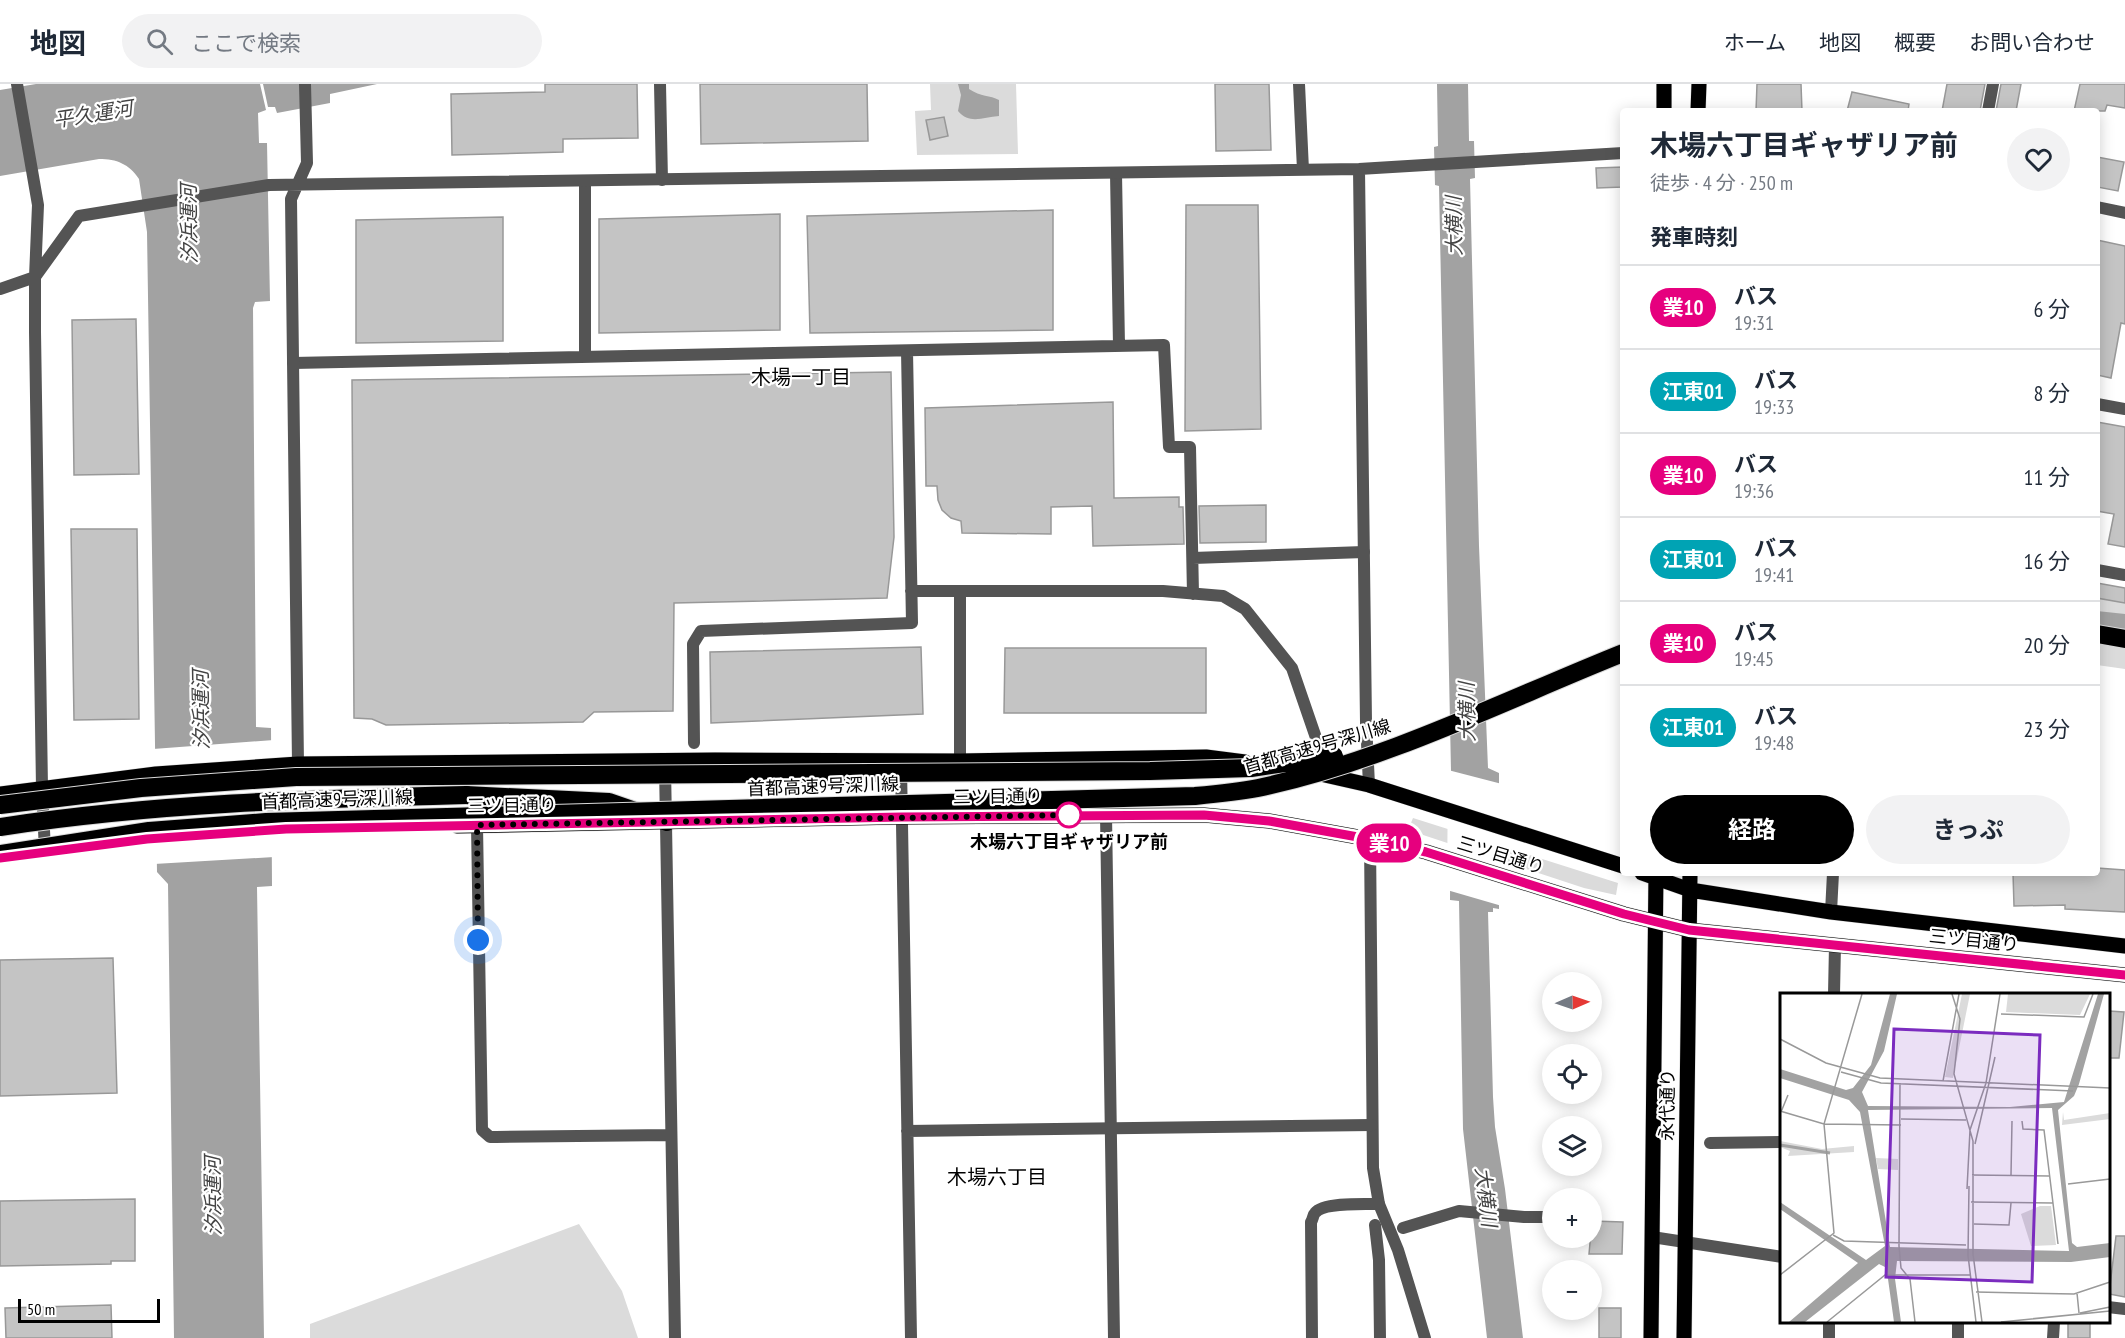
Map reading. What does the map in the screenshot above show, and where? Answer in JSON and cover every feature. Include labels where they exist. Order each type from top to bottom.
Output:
[{"type":"highway","points":[[2100,634],[2125,638]]},
{"type":"highway","name":"首都高速9号深川線","points":[[0,805],[172,785],[296,777],[1150,771],[1251,768],[1312,760],[1387,744],[1491,706],[1620,652]]},
{"type":"highway","name":"首都高速9号深川線","points":[[0,856],[149,831],[266,822],[1195,796],[1273,785],[1359,759],[1487,711],[1620,652]]},
{"type":"highway","points":[[0,826],[143,809],[214,804],[466,795],[609,802],[668,822]]},
{"type":"main road","points":[[1664,84],[1664,108]]},
{"type":"main road","points":[[1698,108],[1699,84]]},
{"type":"main road","name":"三ツ目通り","points":[[0,794],[156,774],[298,764],[1206,758],[1285,766],[1369,785],[1620,865]]},
{"type":"main road","name":"三ツ目通り","points":[[0,856],[147,839],[286,829],[902,817],[1204,815],[1269,821],[1370,839],[1426,852],[1654,922],[1689,930],[2125,975]]},
{"type":"main road","name":"永代通り","points":[[1651,876],[1654,922],[1651,1338]]},
{"type":"main road","name":"三ツ目通り","points":[[1654,876],[1690,890],[1831,912],[2125,946]]},
{"type":"main road","name":"永代通り","points":[[1684,1338],[1690,876]]},
{"type":"street","points":[[17,84],[38,205],[35,277],[42,788],[45,851]]},
{"type":"street","points":[[298,764],[291,199],[307,163],[304,84]]},
{"type":"street","points":[[660,84],[662,180]]},
{"type":"street","points":[[1299,84],[1303,170]]},
{"type":"street","points":[[1989,108],[1993,84]]},
{"type":"street","points":[[0,289],[35,277],[79,216],[265,186],[1359,169],[1620,153]]},
{"type":"street","points":[[1359,169],[1369,785]]},
{"type":"street","points":[[1116,173],[1119,346]]},
{"type":"street","points":[[585,181],[585,357]]},
{"type":"street","points":[[2100,208],[2125,213]]},
{"type":"street","points":[[293,363],[1164,345],[1169,447],[1190,447],[1193,594]]},
{"type":"street","points":[[694,742],[693,644],[701,631],[912,623],[907,351]]},
{"type":"street","points":[[2100,405],[2125,409]]},
{"type":"street","points":[[1192,558],[1364,552]]},
{"type":"street","points":[[2100,571],[2125,575]]},
{"type":"street","points":[[911,591],[1163,591],[1223,596],[1245,609],[1292,668],[1329,776]]},
{"type":"street","points":[[960,591],[960,761]]},
{"type":"street","points":[[901,759],[911,1338]]},
{"type":"street","points":[[665,760],[668,822],[675,1338]]},
{"type":"street","points":[[1106,814],[1114,1338]]},
{"type":"street","points":[[477,825],[482,1130],[490,1137],[672,1135]]},
{"type":"street","points":[[1370,839],[1373,1168],[1379,1204],[1398,1250],[1425,1338]]},
{"type":"street","points":[[1831,912],[1833,876]]},
{"type":"street","points":[[1834,993],[1835,945]]},
{"type":"street","points":[[907,1131],[1372,1125]]},
{"type":"street","points":[[1710,1143],[1780,1142]]},
{"type":"street","points":[[1312,1338],[1311,1222],[1315,1213],[1321,1208],[1330,1206],[1379,1204]]},
{"type":"street","points":[[1403,1228],[1459,1210],[1542,1217]]},
{"type":"street","points":[[1375,1225],[1380,1338]]},
{"type":"street","points":[[1652,1237],[1780,1257]]},
{"type":"street","points":[[2110,1307],[2125,1309]]},
{"type":"street","points":[[2053,1338],[2054,1323]]},
{"type":"shaded area","points":[[930,84],[1016,84],[1018,154],[917,155],[915,111],[931,110]]},
{"type":"shaded area","points":[[2100,595],[2125,599],[2125,669],[2100,665]]},
{"type":"shaded area","points":[[1413,818],[1618,883],[1616,895],[1584,888],[1408,830]]},
{"type":"shaded area","points":[[579,1224],[622,1291],[638,1338],[310,1338],[310,1324]]},
{"type":"water","points":[[36,84],[260,84],[266,110],[258,113],[259,143],[267,143],[270,301],[255,302],[253,308],[256,727],[271,728],[272,886],[257,887],[264,1338],[174,1338],[168,884],[157,872],[147,232],[139,179],[127,166],[117,161],[99,159],[0,176],[0,90]]},
{"type":"water","points":[[263,84],[377,84],[330,94],[330,103],[277,113],[275,107],[268,107]]},
{"type":"water","points":[[958,84],[969,84],[969,89],[973,92],[999,100],[999,116],[972,119],[963,115],[958,111],[961,95]]},
{"type":"water","name":"大横川","points":[[1437,84],[1468,84],[1469,141],[1474,141],[1475,178],[1470,179],[1479,546],[1488,768],[1499,773],[1499,909],[1493,908],[1493,912],[1488,912],[1493,1097],[1523,1338],[1487,1338],[1463,1129],[1459,901],[1450,900],[1451,771],[1439,186],[1435,185],[1434,147],[1438,146]]},
{"type":"water","points":[[2100,611],[2125,614],[2125,632],[2100,632]]},
{"type":"pier","points":[[274,740],[274,857],[154,864],[153,749]]},
{"type":"pier","points":[[1448,770],[1502,784],[1502,906],[1447,890]]},
{"type":"building","points":[[545,84],[637,84],[638,138],[563,139],[563,152],[452,155],[451,94],[545,92]]},
{"type":"building","points":[[700,84],[867,84],[868,141],[701,144]]},
{"type":"building","points":[[1215,84],[1269,84],[1271,150],[1216,151]]},
{"type":"building","points":[[1757,84],[1801,84],[1802,108],[1756,108]]},
{"type":"building","points":[[1947,84],[1985,84],[1981,108],[1943,108]]},
{"type":"building","points":[[2001,84],[2021,84],[2017,108],[1997,108]]},
{"type":"building","points":[[2080,84],[2125,84],[2125,108],[2107,105],[2105,111],[2100,111],[2100,108],[2075,108]]},
{"type":"building","points":[[1852,92],[1909,104],[1908,108],[1848,108]]},
{"type":"building","points":[[944,117],[948,136],[930,140],[926,120]]},
{"type":"building","points":[[2100,158],[2124,162],[2118,191],[2100,188]]},
{"type":"building","points":[[1620,167],[1620,187],[1597,188],[1596,168]]},
{"type":"building","points":[[1186,205],[1258,205],[1261,429],[1185,431]]},
{"type":"building","points":[[1053,210],[1053,330],[810,333],[807,216]]},
{"type":"building","points":[[780,214],[780,330],[599,333],[599,219]]},
{"type":"building","points":[[503,217],[503,341],[356,343],[356,220]]},
{"type":"building","points":[[2100,241],[2125,246],[2125,324],[2121,323],[2111,378],[2100,376]]},
{"type":"building","points":[[136,319],[139,474],[74,475],[72,320]]},
{"type":"building","points":[[891,372],[894,537],[887,598],[674,603],[673,711],[594,712],[583,722],[386,725],[372,719],[354,718],[352,380]]},
{"type":"building","points":[[1113,402],[1114,498],[1179,497],[1179,507],[1183,507],[1184,544],[1093,546],[1092,506],[1051,507],[1051,534],[962,533],[961,521],[951,518],[942,510],[938,500],[937,486],[926,486],[925,408]]},
{"type":"building","points":[[2100,423],[2125,427],[2125,547],[2108,544],[2114,514],[2100,512]]},
{"type":"building","points":[[1266,505],[1266,542],[1200,543],[1199,506]]},
{"type":"building","points":[[71,529],[137,529],[139,719],[74,720]]},
{"type":"building","points":[[2100,584],[2125,588],[2125,603],[2100,599]]},
{"type":"building","points":[[921,647],[923,714],[711,723],[710,652]]},
{"type":"building","points":[[1005,648],[1206,648],[1206,713],[1004,713]]},
{"type":"building","points":[[2100,868],[2125,870],[2125,912],[2065,909],[2065,905],[2014,906],[2013,876],[2100,876]]},
{"type":"building","points":[[113,958],[117,1093],[0,1096],[0,960]]},
{"type":"building","points":[[2110,1011],[2124,1012],[2119,1058],[2110,1058]]},
{"type":"building","points":[[135,1199],[135,1261],[111,1261],[111,1264],[0,1266],[0,1201]]},
{"type":"building","points":[[1602,1221],[1623,1222],[1622,1254],[1589,1254],[1590,1248],[1602,1248]]},
{"type":"building","points":[[2116,1236],[2125,1236],[2125,1297],[2110,1294]]},
{"type":"building","points":[[111,1305],[112,1338],[6,1338],[5,1308]]},
{"type":"building","points":[[1602,1308],[1621,1308],[1621,1338],[1599,1338]]},
{"type":"building","points":[[2068,1323],[2090,1323],[2090,1338],[2068,1338]]},
{"type":"bus line","name":"業10","points":[[0,858],[147,839],[286,829],[902,817],[1204,815],[1269,821],[1380,841],[1426,852],[1624,914],[1689,930],[2125,975]]},
{"type":"place","name":"木場六丁目ギャザリア前","points":[[1069,815]]},
{"type":"district","name":"木場一丁目","points":[[801,377]]},
{"type":"district","name":"木場六丁目","points":[[997,1177]]},
{"type":"route","points":[[478,940],[477,825],[1069,815]]},
{"type":"water label","name":"平久運河","points":[[93,114]]},
{"type":"water label","name":"汐浜運河","points":[[189,224]]},
{"type":"water label","name":"汐浜運河","points":[[201,710]]},
{"type":"water label","name":"汐浜運河","points":[[213,1196]]}]
